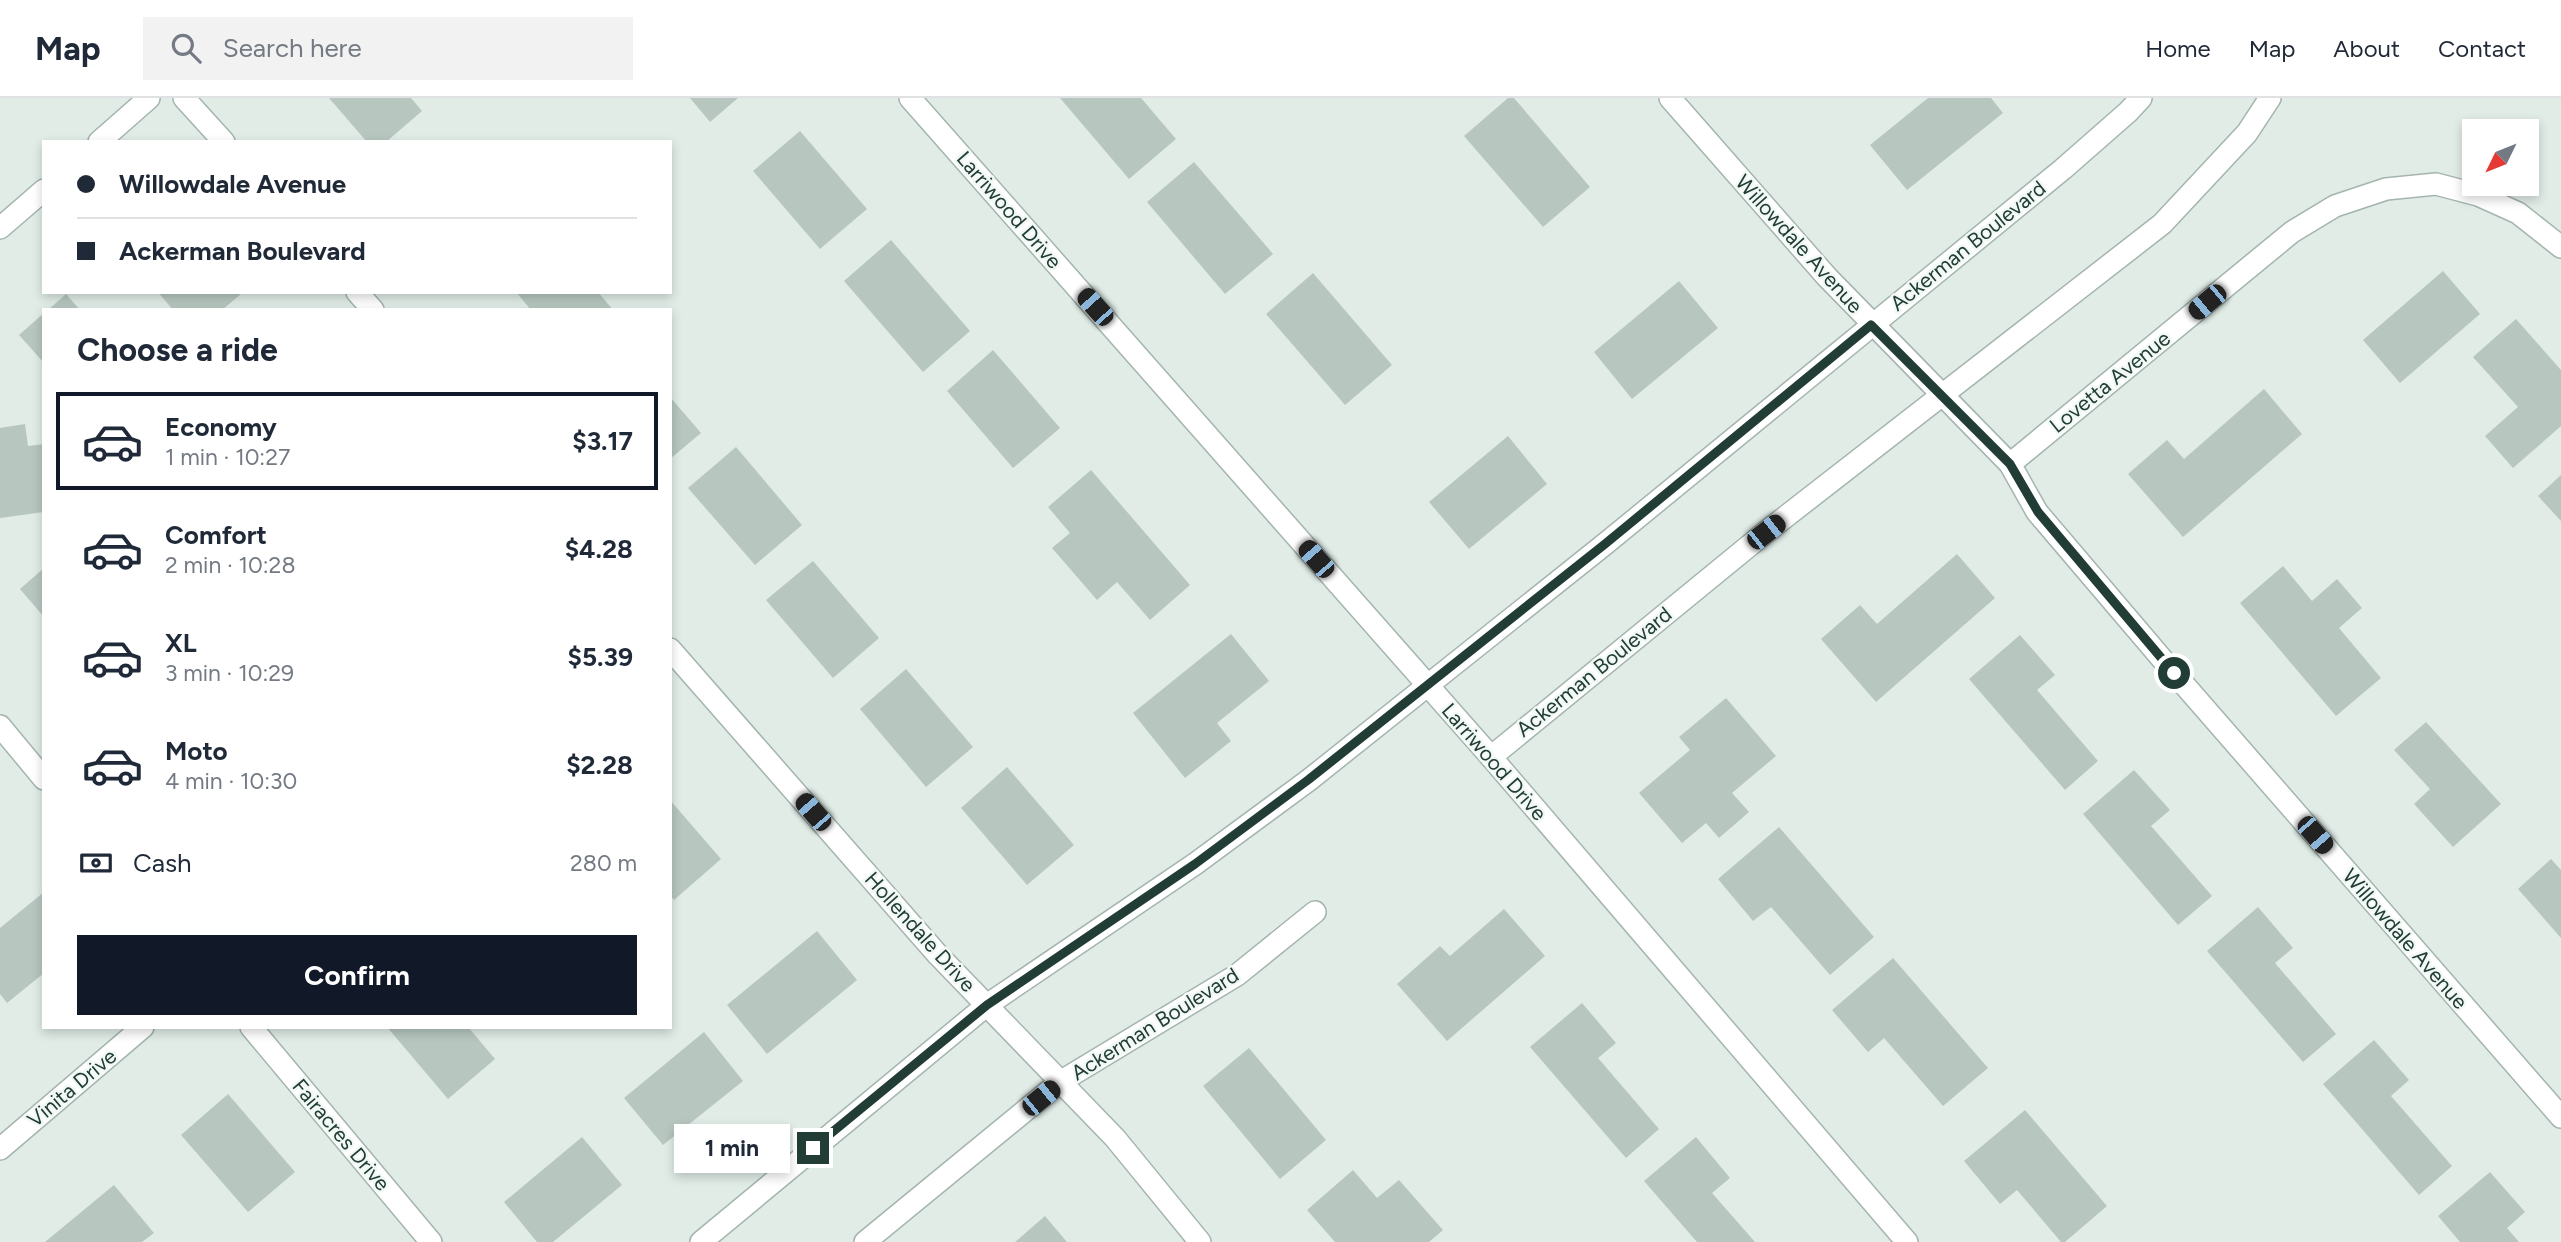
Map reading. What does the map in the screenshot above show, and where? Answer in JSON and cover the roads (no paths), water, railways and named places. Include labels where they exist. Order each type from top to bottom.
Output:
[{"type":"street","points":[[101,140],[149,98]]},
{"type":"street","points":[[184,98],[222,140]]},
{"type":"street","name":"Larriwood Drive","points":[[910,98],[1491,757],[1907,1242]]},
{"type":"street","name":"Willowdale Avenue","points":[[1670,98],[1871,325],[2010,464],[2046,522],[2561,1117]]},
{"type":"street","name":"Ackerman Boulevard","points":[[701,1242],[987,1005],[1215,849],[1428,686],[2063,169],[2128,113],[2141,98]]},
{"type":"street","name":"Ackerman Boulevard","points":[[1491,757],[1766,532],[2162,224],[2247,134],[2270,98]]},
{"type":"street","name":"Lovetta Avenue","points":[[2010,464],[2292,232],[2335,206],[2386,189],[2436,184],[2478,195],[2518,213],[2561,247]]},
{"type":"street","points":[[0,228],[42,192]]},
{"type":"street","points":[[359,294],[371,308]]},
{"type":"street","name":"Hollendale Drive","points":[[672,651],[938,955],[1115,1138],[1200,1242]]},
{"type":"street","points":[[0,726],[42,777]]},
{"type":"street","name":"Ackerman Boulevard","points":[[865,1242],[1060,1082],[1237,975],[1315,912]]},
{"type":"street","name":"Vinita Drive","points":[[0,1149],[141,1029]]},
{"type":"street","name":"Fairacres Drive","points":[[253,1029],[431,1242]]}]
